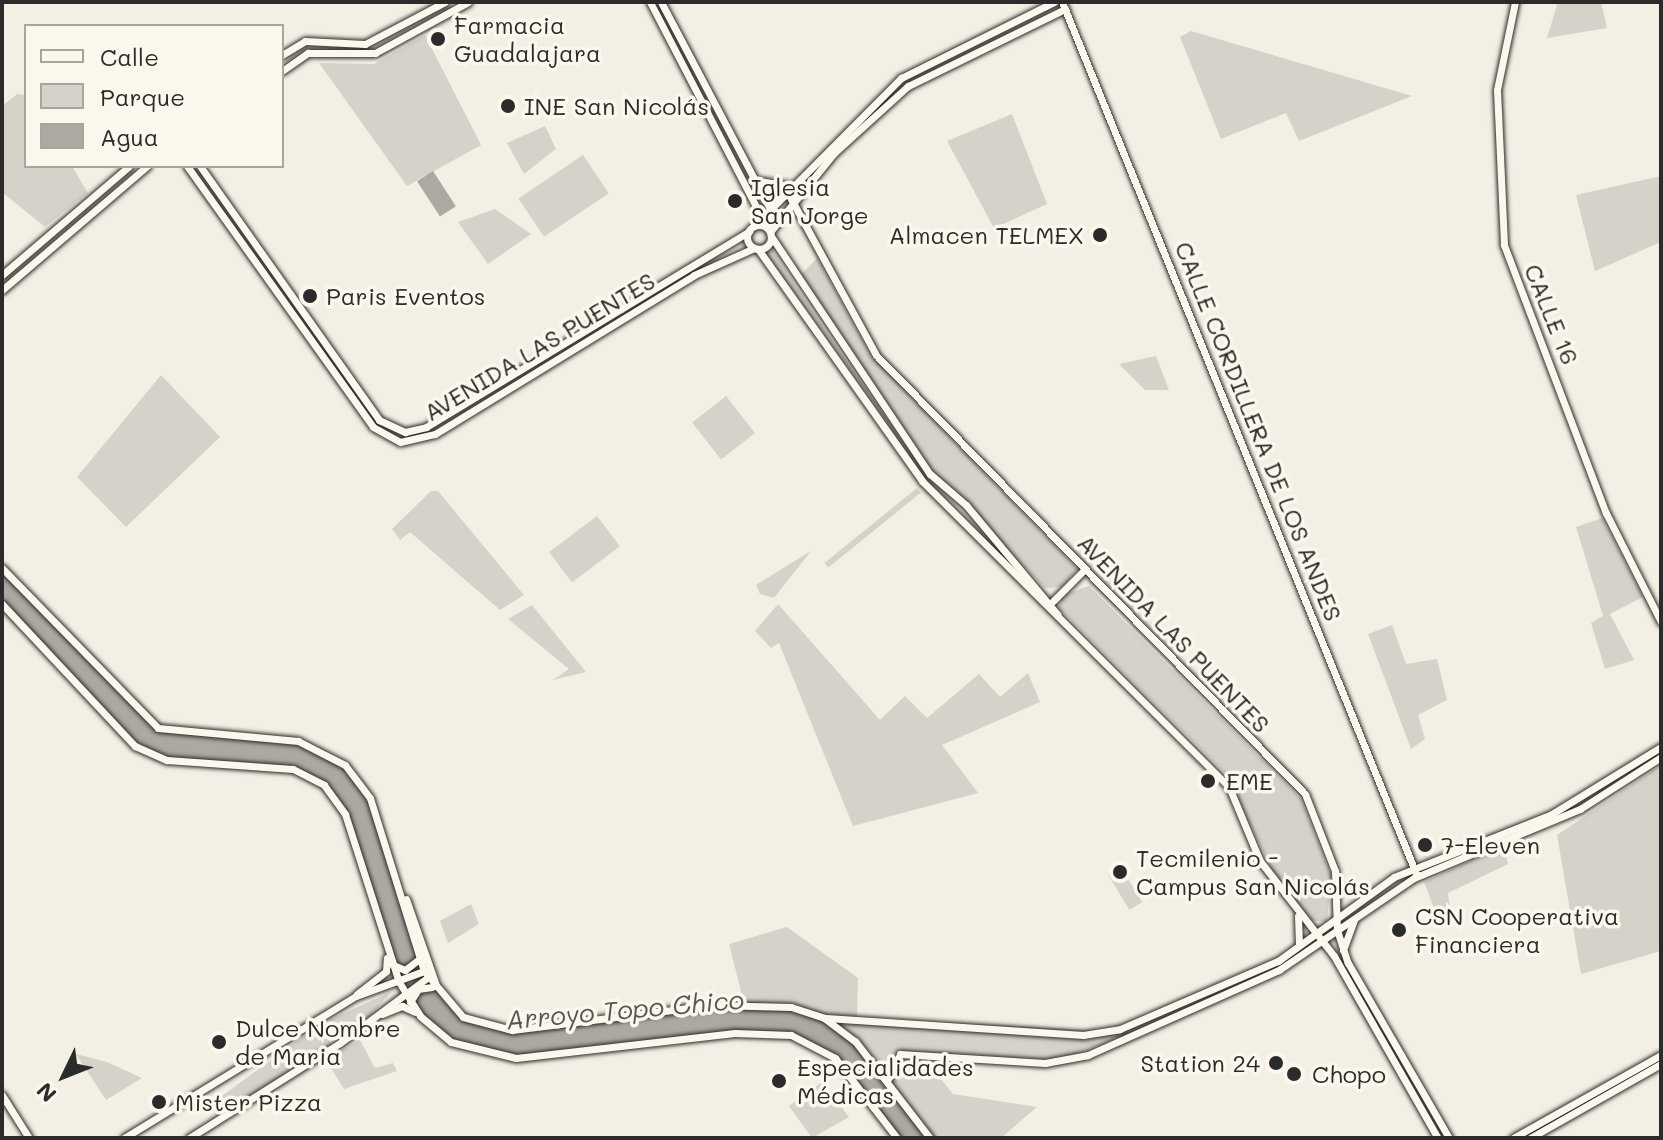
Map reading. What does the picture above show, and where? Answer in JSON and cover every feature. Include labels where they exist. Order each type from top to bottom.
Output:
[{"type":"street","points":[[284,54],[305,41],[365,44],[445,2]]},
{"type":"street","points":[[284,70],[308,53],[375,53],[468,2]]},
{"type":"street","points":[[650,2],[762,218]]},
{"type":"street","points":[[661,2],[755,177],[774,221]]},
{"type":"street","name":"AVENIDA LAS PUENTES","points":[[201,168],[379,420],[396,430],[421,430],[752,229],[790,186],[901,78],[1054,2]]},
{"type":"street","name":"CALLE 16","points":[[1515,2],[1496,115],[1504,245],[1606,513],[1661,622]]},
{"type":"street","points":[[756,249],[771,234],[774,221],[791,199],[908,86],[1063,6]]},
{"type":"street","name":"CALLE CORDILLERA DE LOS ANDES","points":[[1063,6],[1417,876]]},
{"type":"street","points":[[2,275],[127,168]]},
{"type":"street","points":[[2,290],[145,168]]},
{"type":"street","points":[[188,168],[373,427],[395,441],[396,430]]},
{"type":"street","points":[[755,177],[772,188],[790,186]]},
{"type":"street","name":"AVENIDA LAS PUENTES","points":[[791,199],[876,355],[1305,794],[1335,871],[1336,920],[1343,951],[1449,1138]]},
{"type":"street","points":[[1058,616],[1053,601],[930,474],[771,234],[752,229],[756,249],[922,481],[1229,787],[1260,861],[1295,910],[1334,956],[1438,1138]]},
{"type":"street","name":"AVENIDA LAS PUENTES","points":[[395,441],[435,434],[694,275],[756,249]]},
{"type":"street","points":[[373,427],[379,420]]},
{"type":"street","points":[[2,568],[158,728],[283,738],[333,755],[367,791],[433,980],[479,1024]]},
{"type":"street","points":[[1053,601],[1084,570]]},
{"type":"street","points":[[2,604],[135,746],[167,760],[293,769],[324,785],[345,814],[386,944],[420,1016]]},
{"type":"street","points":[[1652,752],[1661,740]]},
{"type":"street","points":[[888,1081],[889,1063],[900,1054],[1077,1059],[1306,954],[1336,920],[1413,867],[1552,814],[1661,747]]},
{"type":"street","points":[[397,881],[426,979],[479,1024],[532,1029],[756,1002],[824,1018],[1102,1034],[1337,930],[1356,914],[1417,876],[1580,809],[1661,757]]},
{"type":"street","points":[[1295,910],[1303,933],[1296,950]]},
{"type":"street","points":[[1343,951],[1356,914]]},
{"type":"street","points":[[124,1138],[356,996],[388,967],[386,944]]},
{"type":"street","points":[[1306,954],[1334,956]]},
{"type":"street","points":[[396,966],[419,961]]},
{"type":"street","points":[[189,1138],[380,1015],[406,989],[426,979]]},
{"type":"street","points":[[356,996],[406,989]]},
{"type":"street","points":[[380,1015],[404,1006],[451,1042],[504,1058],[735,1033],[798,1037],[849,1073],[897,1138]]},
{"type":"street","points":[[824,1018],[888,1081],[930,1138]]},
{"type":"street","points":[[1372,1020],[1401,1055]]},
{"type":"street","points":[[1513,1138],[1661,1055]]},
{"type":"street","points":[[1530,1138],[1661,1064]]},
{"type":"street","points":[[2,1095],[29,1138]]},
{"type":"green space","points":[[1558,2],[1601,2],[1607,28],[1547,38]]},
{"type":"green space","points":[[1191,31],[1412,96],[1299,141],[1286,113],[1221,139],[1180,37]]},
{"type":"green space","points":[[425,35],[481,145],[407,186],[319,63],[374,64]]},
{"type":"green space","points":[[17,94],[24,95],[24,168],[73,168],[88,193],[45,227],[2,192],[2,106]]},
{"type":"green space","points":[[1012,114],[1047,204],[994,228],[947,141]]},
{"type":"green space","points":[[545,126],[556,149],[524,174],[507,143]]},
{"type":"green space","points":[[583,155],[609,193],[544,237],[518,199]]},
{"type":"green space","points":[[1661,176],[1661,242],[1595,271],[1576,195]]},
{"type":"green space","points":[[495,209],[531,234],[488,264],[458,222]]},
{"type":"green space","points":[[771,248],[831,338],[922,470],[766,253]]},
{"type":"green space","points":[[817,258],[870,355],[1077,569],[1062,587],[1045,588],[931,471],[800,276]]},
{"type":"green space","points":[[1156,356],[1169,390],[1145,390],[1119,364]]},
{"type":"green space","points":[[161,375],[220,437],[126,527],[77,477]]},
{"type":"green space","points":[[726,396],[755,433],[721,460],[692,422]]},
{"type":"green space","points":[[917,488],[921,493],[828,568],[825,563]]},
{"type":"green space","points":[[431,491],[438,491],[524,595],[500,610],[410,532],[400,540],[392,529]]},
{"type":"green space","points":[[597,516],[620,546],[572,582],[549,552]]},
{"type":"green space","points":[[1602,518],[1643,597],[1610,614],[1634,660],[1605,669],[1591,623],[1603,616],[1576,527]]},
{"type":"green space","points":[[811,551],[774,598],[760,594],[756,585]]},
{"type":"green space","points":[[1089,586],[1301,799],[1331,876],[1327,922],[1309,920],[1276,879],[1228,776],[1059,608],[1063,595]]},
{"type":"green space","points":[[778,604],[880,720],[905,696],[927,718],[979,674],[1000,697],[1028,673],[1040,702],[942,745],[978,793],[853,826],[779,643],[771,648],[755,631]]},
{"type":"green space","points":[[532,605],[586,672],[553,680],[569,669],[508,619]]},
{"type":"green space","points":[[1392,625],[1406,664],[1437,659],[1447,700],[1418,715],[1425,739],[1411,749],[1368,634]]},
{"type":"green space","points":[[1661,765],[1661,951],[1581,974],[1557,835]]},
{"type":"green space","points":[[1504,846],[1508,864],[1448,893],[1450,911],[1436,913],[1424,882]]},
{"type":"green space","points":[[1121,867],[1142,902],[1129,910],[1108,875]]},
{"type":"green space","points":[[471,904],[479,924],[448,943],[440,921]]},
{"type":"green space","points":[[787,927],[858,978],[857,1018],[1133,1032],[1057,1062],[921,1054],[953,1094],[1037,1107],[1001,1138],[930,1138],[872,1060],[744,1003],[729,944]]},
{"type":"green space","points":[[391,992],[367,1019],[340,1038],[329,1020]]},
{"type":"green space","points":[[318,1026],[331,1044],[235,1114],[222,1096]]},
{"type":"green space","points":[[360,1040],[375,1068],[393,1063],[397,1071],[344,1089],[326,1060]]},
{"type":"green space","points":[[76,1054],[107,1062],[142,1078],[106,1100]]},
{"type":"green space","points":[[822,1082],[849,1117],[812,1138],[789,1106]]},
{"type":"water","points":[[433,171],[456,206],[440,217],[417,181]]},
{"type":"water","points":[[2,568],[158,728],[283,738],[321,748],[345,765],[367,791],[427,978],[452,1009],[499,1030],[756,1002],[808,1012],[846,1033],[930,1138],[897,1138],[849,1073],[806,1040],[762,1032],[508,1058],[451,1042],[410,1002],[339,802],[304,773],[167,760],[135,746],[2,604]]},
{"type":"place","name":"Farmacia Guadalajara","points":[[438,39]]},
{"type":"place","name":"INE San Nicolás","points":[[508,106]]},
{"type":"place","name":"Iglesia San Jorge","points":[[735,201]]},
{"type":"place","name":"Almacen TELMEX","points":[[1100,235]]},
{"type":"place","name":"Paris Eventos","points":[[310,296]]},
{"type":"place","name":"EME","points":[[1208,781]]},
{"type":"place","name":"7-Eleven","points":[[1425,845]]},
{"type":"place","name":"Tecmilenio - Campus San Nicolás","points":[[1120,872]]},
{"type":"place","name":"CSN Cooperativa Financiera","points":[[1399,930]]},
{"type":"place","name":"Dulce Nombre de Maria","points":[[219,1042]]},
{"type":"place","name":"Station 24","points":[[1276,1063]]},
{"type":"place","name":"Chopo","points":[[1294,1074]]},
{"type":"place","name":"Especialidades Médicas","points":[[779,1081]]},
{"type":"place","name":"Mister Pizza","points":[[159,1102]]},
{"type":"water label","name":"Arroyo Topo Chico","points":[[625,1010]]}]
